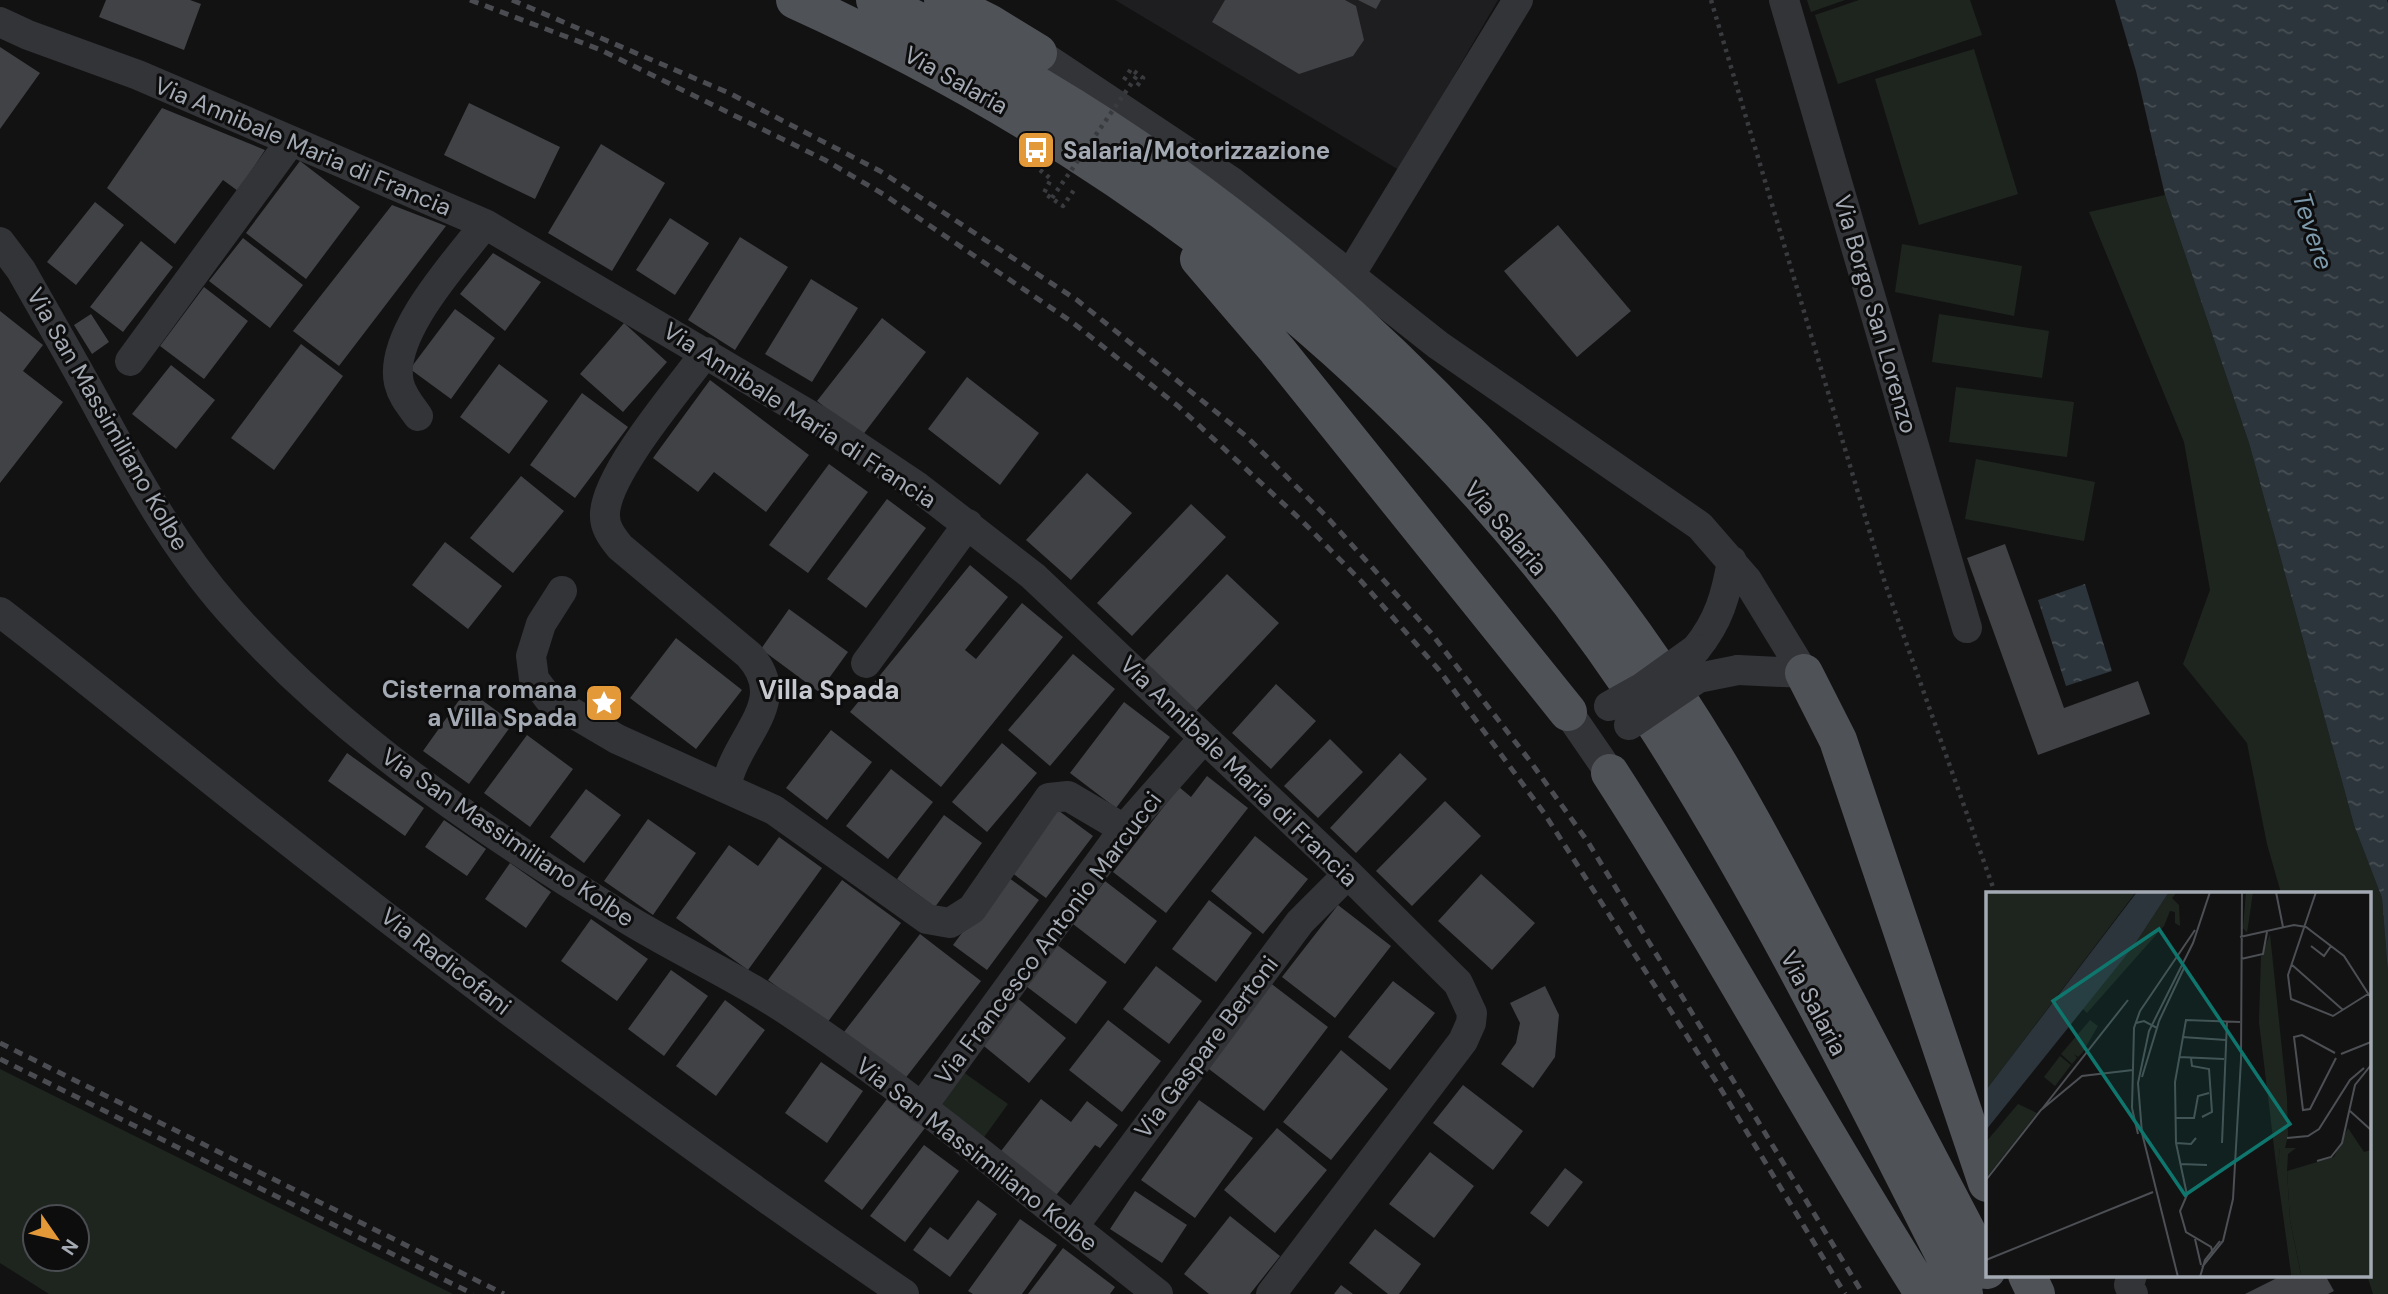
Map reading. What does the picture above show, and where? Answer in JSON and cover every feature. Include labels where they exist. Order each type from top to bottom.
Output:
[{"type":"main road","name":"Via Salaria","points":[[795,0],[923,61],[1039,127],[1133,188],[1212,244],[1291,310],[1376,388],[1491,508],[1579,617],[1659,730],[1744,872],[1964,1294]]},
{"type":"main road","name":"Via Salaria","points":[[875,0],[944,34],[1059,99],[1149,158],[1234,219],[1315,286],[1384,351],[1455,420],[1519,490],[1610,603],[1713,754],[1783,880],[1986,1268]]},
{"type":"main road","points":[[943,0],[989,23],[1038,53]]},
{"type":"main road","points":[[1133,188],[1232,296],[1568,712]]},
{"type":"main road","points":[[1804,673],[1838,740],[1986,1181]]},
{"type":"main road","points":[[1610,773],[1651,837],[1850,1178],[1924,1294]]},
{"type":"main road","points":[[1991,1276],[2000,1294]]},
{"type":"main road","points":[[2027,1276],[2036,1294]]},
{"type":"street","points":[[1350,275],[1518,0]]},
{"type":"street","name":"Via Borgo San Lorenzo","points":[[1784,0],[1967,628]]},
{"type":"street","name":"Via Annibale Maria di Francia","points":[[0,22],[28,36],[138,75],[485,224],[821,422],[968,524],[1033,576],[1348,874],[1458,983],[1469,1002],[1471,1023],[1463,1041],[1271,1294]]},
{"type":"street","points":[[1038,53],[1222,175],[1448,353],[1700,526],[1747,580],[1804,673]]},
{"type":"street","points":[[130,361],[291,141]]},
{"type":"street","points":[[418,416],[401,392],[398,382],[402,345],[430,297],[485,224]]},
{"type":"street","name":"Via San Massimiliano Kolbe","points":[[0,242],[21,270],[162,519],[208,586],[324,706],[406,772],[624,917],[782,1008],[922,1108],[1158,1294]]},
{"type":"street","points":[[706,352],[612,484],[605,515],[607,527],[620,547],[748,655],[764,674],[766,697],[735,757],[726,787]]},
{"type":"street","points":[[866,663],[968,524]]},
{"type":"street","points":[[1610,773],[1617,745],[1619,715],[1643,687],[1696,649],[1717,619],[1724,602],[1732,561]]},
{"type":"street","points":[[562,591],[547,614],[533,646],[531,666],[538,688],[561,708],[617,739],[726,787],[796,824],[927,919],[938,923],[961,919],[972,909],[1049,798],[1068,796],[1125,830]]},
{"type":"street","name":"Via Radicofani","points":[[0,612],[253,813],[530,1026],[904,1294]]},
{"type":"street","points":[[1568,712],[1619,715],[1698,678],[1738,670],[1804,673]]},
{"type":"street","points":[[1568,712],[1610,773]]},
{"type":"street","name":"Via Francesco Antonio Marcucci","points":[[922,1108],[1125,830],[1204,738]]},
{"type":"street","name":"Via Gaspare Bertoni","points":[[1073,1227],[1300,922],[1348,874]]},
{"type":"street","points":[[2132,1276],[2129,1285],[2133,1294]]},
{"type":"path","points":[[1711,0],[1885,583],[1995,892]]},
{"type":"path","points":[[1052,198],[1138,74]]},
{"type":"shaded area","points":[[1115,0],[1498,0],[1399,170]]},
{"type":"shaded area","points":[[1807,0],[1845,0],[1811,12]]},
{"type":"shaded area","points":[[1859,0],[1970,0],[1982,35],[1838,84],[1815,15]]},
{"type":"shaded area","points":[[1974,49],[2018,194],[1919,225],[1875,79]]},
{"type":"shaded area","points":[[2165,195],[2249,443],[2354,825],[2382,898],[2388,973],[2388,1294],[2373,1294],[2367,1276],[2370,1276],[2370,892],[2281,892],[2267,844],[2247,743],[2183,664],[2210,590],[2184,442],[2089,212]]},
{"type":"shaded area","points":[[1902,244],[2022,266],[2014,316],[1895,292]]},
{"type":"shaded area","points":[[1939,314],[2049,331],[2042,378],[1932,362]]},
{"type":"shaded area","points":[[1956,387],[2074,402],[2067,457],[1949,442]]},
{"type":"shaded area","points":[[1976,459],[2095,482],[2084,541],[1965,519]]},
{"type":"shaded area","points":[[0,1069],[453,1294],[49,1294],[0,1263]]},
{"type":"shaded area","points":[[959,1069],[1008,1104],[982,1140],[933,1104]]},
{"type":"water","name":"Tevere","points":[[2115,0],[2387,0],[2388,3],[2388,973],[2382,898],[2354,825],[2249,443],[2165,195],[2136,71]]},
{"type":"water","points":[[2085,584],[2112,671],[2066,686],[2038,600]]},
{"type":"building","points":[[106,0],[190,0],[201,4],[184,50],[99,17]]},
{"type":"building","points":[[1225,0],[1345,0],[1356,6],[1364,40],[1353,56],[1299,74],[1212,22]]},
{"type":"building","points":[[1358,0],[1381,0],[1376,9]]},
{"type":"building","points":[[0,47],[40,73],[0,129]]},
{"type":"building","points":[[469,103],[560,147],[535,199],[444,155]]},
{"type":"building","points":[[162,108],[265,150],[238,191],[223,180],[175,244],[107,188]]},
{"type":"building","points":[[601,144],[665,183],[612,271],[548,233]]},
{"type":"building","points":[[300,161],[360,207],[306,279],[246,233]]},
{"type":"building","points":[[95,202],[124,225],[76,285],[47,262]]},
{"type":"building","points":[[392,205],[446,226],[339,366],[293,331]]},
{"type":"building","points":[[670,218],[709,243],[675,295],[636,270]]},
{"type":"building","points":[[1558,225],[1631,311],[1577,357],[1504,271]]},
{"type":"building","points":[[740,237],[788,267],[735,350],[688,320]]},
{"type":"building","points":[[243,238],[303,285],[270,328],[209,281]]},
{"type":"building","points":[[141,241],[173,267],[123,332],[90,307]]},
{"type":"building","points":[[493,253],[541,282],[505,331],[460,294]]},
{"type":"building","points":[[811,279],[858,308],[812,382],[765,354]]},
{"type":"building","points":[[204,287],[248,321],[204,379],[160,346]]},
{"type":"building","points":[[455,309],[495,338],[451,399],[410,369]]},
{"type":"building","points":[[0,311],[43,345],[23,371],[63,402],[0,483]]},
{"type":"building","points":[[91,314],[109,342],[92,354],[74,325]]},
{"type":"building","points":[[882,318],[926,352],[862,436],[817,401]]},
{"type":"building","points":[[624,323],[667,362],[623,412],[580,374]]},
{"type":"building","points":[[301,344],[343,376],[274,470],[231,438]]},
{"type":"building","points":[[499,364],[548,401],[509,454],[460,417]]},
{"type":"building","points":[[171,365],[215,400],[176,449],[132,414]]},
{"type":"building","points":[[967,377],[1039,433],[1000,485],[928,429]]},
{"type":"building","points":[[710,380],[809,455],[766,512],[714,472],[698,492],[653,458]]},
{"type":"building","points":[[582,393],[628,427],[575,498],[530,465]]},
{"type":"building","points":[[829,464],[868,492],[808,573],[769,545]]},
{"type":"building","points":[[1087,473],[1132,513],[1071,580],[1026,540]]},
{"type":"building","points":[[521,476],[564,511],[513,573],[470,538]]},
{"type":"building","points":[[887,499],[926,528],[866,608],[827,579]]},
{"type":"building","points":[[1191,504],[1226,537],[1132,636],[1097,603]]},
{"type":"building","points":[[445,542],[502,586],[468,629],[412,585]]},
{"type":"building","points":[[2005,544],[2064,708],[2138,681],[2150,714],[2038,755],[1967,558]]},
{"type":"building","points":[[970,565],[1008,597],[965,650],[976,659],[1022,603],[1063,637],[941,787],[850,712]]},
{"type":"building","points":[[1227,574],[1279,623],[1196,711],[1144,661]]},
{"type":"building","points":[[789,609],[848,652],[819,692],[761,649]]},
{"type":"building","points":[[676,638],[742,690],[696,749],[630,698]]},
{"type":"building","points":[[1073,654],[1115,689],[1050,766],[1008,730]]},
{"type":"building","points":[[1276,684],[1316,721],[1271,769],[1232,733]]},
{"type":"building","points":[[467,689],[513,723],[469,784],[423,751]]},
{"type":"building","points":[[1124,702],[1170,737],[1116,808],[1070,773]]},
{"type":"building","points":[[831,730],[872,762],[827,820],[786,788]]},
{"type":"building","points":[[527,735],[573,769],[530,827],[484,793]]},
{"type":"building","points":[[1330,739],[1363,772],[1318,818],[1284,786]]},
{"type":"building","points":[[1002,743],[1037,773],[987,832],[952,802]]},
{"type":"building","points":[[347,753],[424,808],[405,836],[328,781]]},
{"type":"building","points":[[1400,753],[1427,779],[1356,853],[1330,828]]},
{"type":"building","points":[[891,769],[933,802],[888,859],[846,826]]},
{"type":"building","points":[[1207,776],[1248,808],[1166,913],[1113,872],[1179,787],[1191,797]]},
{"type":"building","points":[[586,789],[621,815],[584,863],[550,837]]},
{"type":"building","points":[[1445,801],[1481,836],[1412,906],[1376,871]]},
{"type":"building","points":[[1055,808],[1093,836],[1046,898],[1008,870]]},
{"type":"building","points":[[944,815],[982,843],[935,907],[897,879]]},
{"type":"building","points":[[648,819],[696,853],[653,915],[604,881]]},
{"type":"building","points":[[444,820],[486,849],[467,876],[425,847]]},
{"type":"building","points":[[1255,836],[1308,879],[1263,934],[1211,891]]},
{"type":"building","points":[[779,837],[822,868],[748,970],[676,918],[729,845],[758,866]]},
{"type":"building","points":[[510,863],[551,892],[526,928],[485,899]]},
{"type":"building","points":[[1481,874],[1535,923],[1492,970],[1438,921]]},
{"type":"building","points":[[1005,875],[1039,900],[987,970],[953,945]]},
{"type":"building","points":[[842,880],[901,923],[827,1023],[768,980]]},
{"type":"building","points":[[1105,881],[1157,921],[1125,964],[1073,924]]},
{"type":"building","points":[[1209,900],[1252,933],[1216,982],[1172,949]]},
{"type":"building","points":[[1338,905],[1391,946],[1335,1018],[1282,977]]},
{"type":"building","points":[[591,919],[648,959],[617,1001],[561,961]]},
{"type":"building","points":[[920,934],[981,981],[904,1080],[844,1032]]},
{"type":"building","points":[[1056,944],[1107,982],[1076,1024],[1026,986]]},
{"type":"building","points":[[1156,966],[1202,1001],[1169,1044],[1123,1009]]},
{"type":"building","points":[[671,970],[708,996],[664,1056],[628,1029]]},
{"type":"building","points":[[1393,981],[1435,1013],[1390,1070],[1348,1037]]},
{"type":"building","points":[[1269,982],[1328,1027],[1264,1111],[1205,1066]]},
{"type":"building","points":[[1545,986],[1559,1015],[1555,1057],[1533,1088],[1501,1064],[1516,1043],[1520,1023],[1510,1003]]},
{"type":"building","points":[[1016,997],[1066,1038],[1029,1083],[979,1042]]},
{"type":"building","points":[[725,1000],[765,1030],[716,1096],[676,1066]]},
{"type":"building","points":[[1108,1020],[1161,1061],[1122,1112],[1069,1070]]},
{"type":"building","points":[[1341,1050],[1388,1089],[1331,1160],[1283,1122]]},
{"type":"building","points":[[821,1062],[863,1091],[827,1143],[785,1113]]},
{"type":"building","points":[[1463,1085],[1523,1131],[1493,1170],[1433,1123]]},
{"type":"building","points":[[887,1099],[925,1128],[862,1210],[824,1181]]},
{"type":"building","points":[[1041,1099],[1071,1122],[1087,1101],[1118,1125],[1100,1148],[1095,1145],[1054,1198],[998,1155]]},
{"type":"building","points":[[1199,1100],[1253,1138],[1195,1218],[1141,1180]]},
{"type":"building","points":[[1277,1128],[1327,1170],[1275,1233],[1224,1190]]},
{"type":"building","points":[[924,1145],[959,1171],[905,1242],[870,1216]]},
{"type":"building","points":[[1430,1152],[1474,1186],[1434,1238],[1389,1204]]},
{"type":"building","points":[[1565,1168],[1583,1182],[1548,1227],[1530,1213]]},
{"type":"building","points":[[1135,1191],[1187,1225],[1162,1263],[1110,1229]]},
{"type":"building","points":[[978,1200],[997,1214],[950,1277],[913,1250],[930,1227],[948,1240]]},
{"type":"building","points":[[1230,1216],[1280,1256],[1250,1294],[1209,1294],[1184,1274]]},
{"type":"building","points":[[1020,1219],[1057,1245],[1022,1294],[973,1294],[968,1291]]},
{"type":"building","points":[[1375,1229],[1421,1264],[1399,1294],[1388,1294],[1349,1263]]},
{"type":"building","points":[[1063,1248],[1115,1287],[1110,1294],[1028,1294]]},
{"type":"building","points":[[2281,1276],[2326,1276],[2334,1291],[2328,1294],[2245,1294]]},
{"type":"building","points":[[1341,1285],[1353,1294],[1334,1294]]},
{"type":"railway","points":[[470,0],[601,50],[825,160],[883,194],[1072,322],[1178,406],[1301,520],[1361,581],[1439,670],[1544,813],[1719,1086],[1845,1294]]},
{"type":"railway","points":[[512,0],[729,93],[880,171],[1077,300],[1246,436],[1326,516],[1431,633],[1530,761],[1588,842],[1863,1294]]},
{"type":"railway","points":[[0,1043],[504,1294]]},
{"type":"railway","points":[[0,1059],[473,1294]]},
{"type":"place","name":"Salaria/Motorizzazione","points":[[1036,150]]},
{"type":"place","name":"Cisterna romana a Villa Spada","points":[[604,703]]},
{"type":"district","name":"Villa Spada","points":[[829,690]]}]
